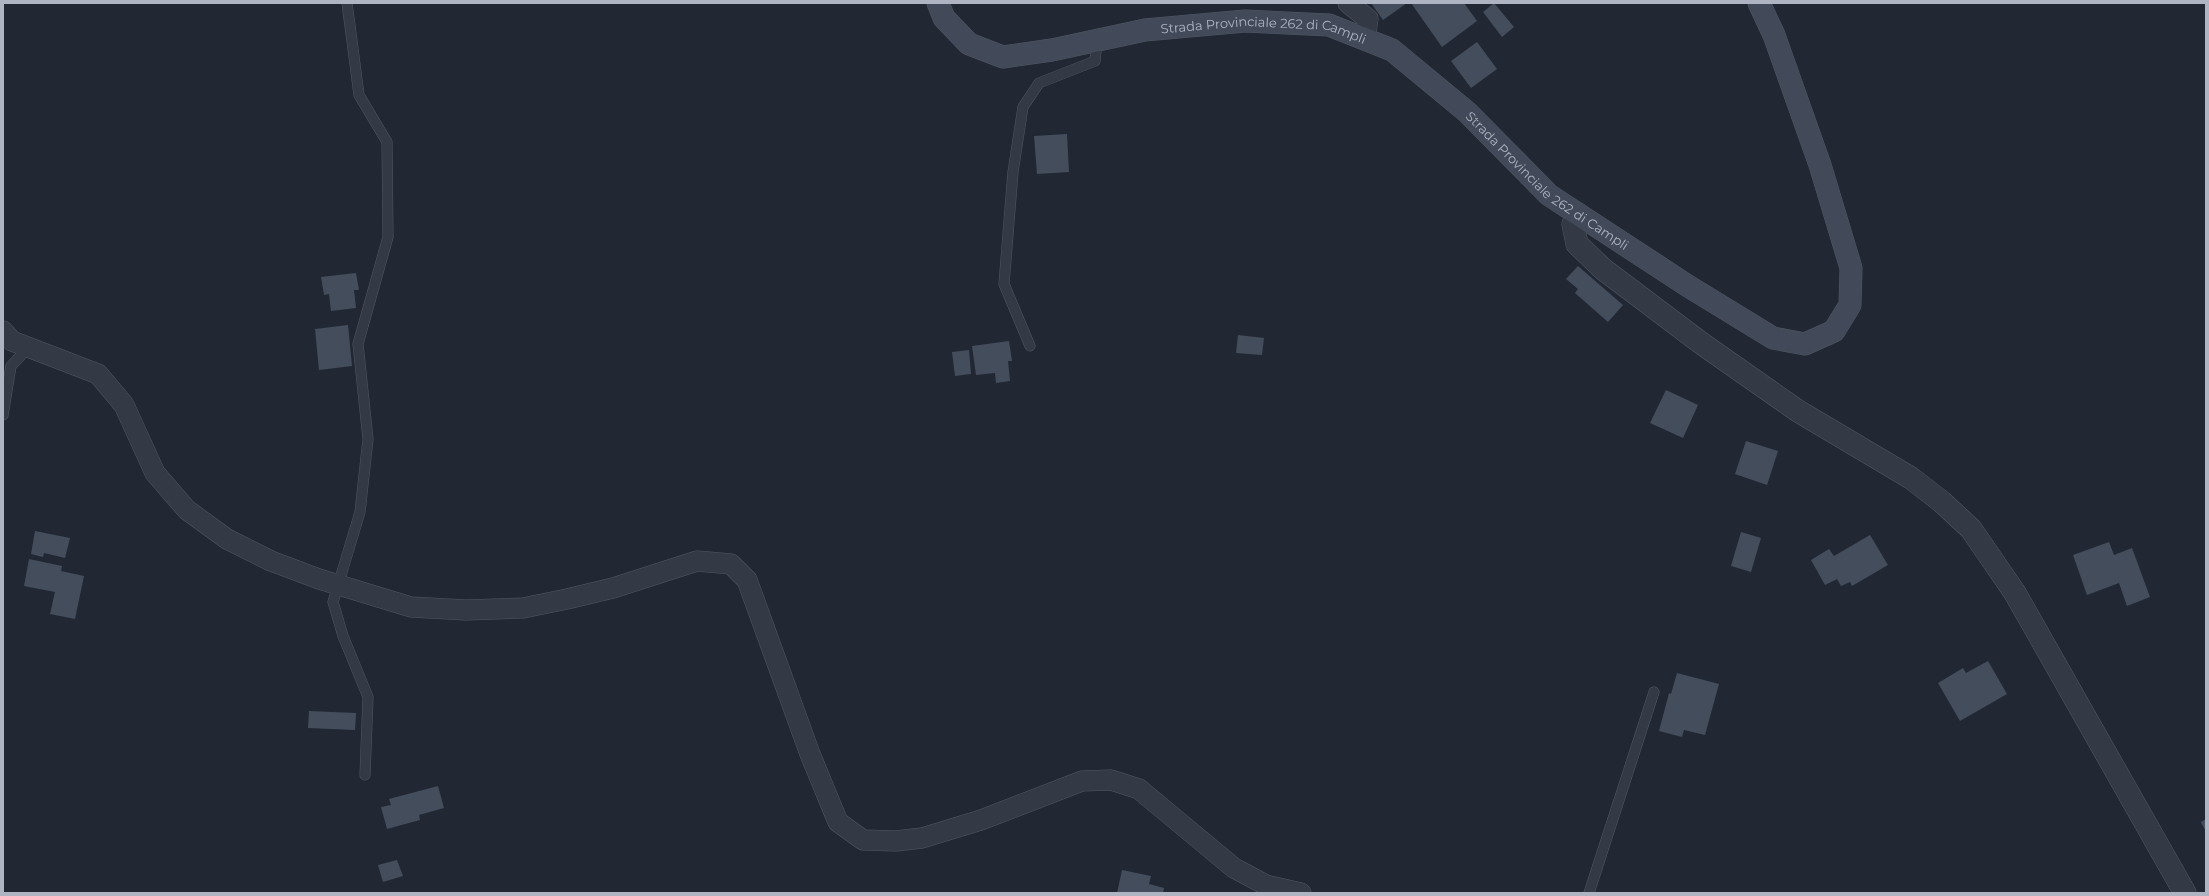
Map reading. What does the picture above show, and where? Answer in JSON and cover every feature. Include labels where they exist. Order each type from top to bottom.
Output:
[{"type":"main road","name":"Strada Provinciale 262 di Campli","points":[[938,3],[944,18],[969,44],[1003,57],[1052,50],[1146,30],[1245,21],[1330,25],[1392,50],[1467,112],[1549,195],[1688,286],[1773,338],[1805,344],[1834,331],[1850,305],[1852,268],[1820,165],[1774,35],[1759,3]]},
{"type":"street","points":[[1348,3],[1368,20],[1365,39]]},
{"type":"street","points":[[1578,214],[1573,224],[1577,244],[1603,269],[1701,343],[1798,411],[1915,482],[1942,502],[1971,530],[2015,594],[2185,893]]},
{"type":"street","points":[[3,331],[12,341],[98,374],[124,405],[155,473],[187,510],[227,539],[271,561],[339,585],[411,606],[466,610],[523,608],[613,588],[697,561],[731,564],[747,580],[810,754],[838,822],[863,840],[922,838],[981,820],[1082,781],[1111,780],[1139,789],[1234,868],[1266,884],[1301,893]]},
{"type":"lane","points":[[347,3],[359,95],[387,142],[388,237],[358,344],[368,439],[360,512],[334,602],[343,636],[368,697],[365,775]]},
{"type":"lane","points":[[1030,346],[1004,284],[1013,172],[1023,107],[1039,82],[1095,61],[1097,40]]},
{"type":"lane","points":[[3,415],[11,366],[29,347]]},
{"type":"lane","points":[[1589,893],[1654,692]]},
{"type":"building","points":[[1371,3],[1407,3],[1383,20]]},
{"type":"building","points":[[1411,3],[1464,3],[1477,21],[1442,47]]},
{"type":"building","points":[[1494,3],[1514,27],[1502,37],[1483,12]]},
{"type":"building","points":[[1477,42],[1497,69],[1471,88],[1451,61]]},
{"type":"building","points":[[1067,134],[1069,172],[1037,174],[1034,136]]},
{"type":"building","points":[[1578,266],[1623,305],[1608,322],[1575,293],[1578,289],[1566,279]]},
{"type":"building","points":[[356,273],[359,290],[354,290],[356,308],[331,311],[329,294],[324,295],[321,277]]},
{"type":"building","points":[[348,325],[352,366],[319,370],[315,329]]},
{"type":"building","points":[[1238,335],[1264,338],[1262,355],[1236,353]]},
{"type":"building","points":[[1009,341],[1012,361],[1008,361],[1010,381],[996,383],[995,373],[976,375],[972,346]]},
{"type":"building","points":[[969,350],[971,374],[955,376],[952,352]]},
{"type":"building","points":[[1666,390],[1698,405],[1683,438],[1650,423]]},
{"type":"building","points":[[1746,441],[1778,451],[1767,485],[1735,474]]},
{"type":"building","points":[[35,531],[70,538],[65,558],[44,553],[43,557],[31,554]]},
{"type":"building","points":[[1741,532],[1761,538],[1751,572],[1731,566]]},
{"type":"building","points":[[1870,535],[1888,565],[1852,586],[1850,582],[1841,586],[1837,579],[1825,585],[1811,560],[1829,549],[1834,556]]},
{"type":"building","points":[[2109,542],[2114,555],[2132,548],[2150,597],[2127,606],[2119,583],[2087,595],[2073,555]]},
{"type":"building","points":[[29,559],[62,566],[61,571],[84,576],[75,619],[50,614],[55,592],[24,586]]},
{"type":"building","points":[[1988,661],[2007,694],[1960,721],[1938,683],[1963,668],[1966,673]]},
{"type":"building","points":[[1677,673],[1719,684],[1705,735],[1684,730],[1682,737],[1659,731],[1669,693],[1671,694]]},
{"type":"building","points":[[309,711],[356,713],[355,730],[308,728]]},
{"type":"building","points":[[438,786],[444,808],[419,815],[420,820],[387,829],[381,807],[391,805],[389,799]]},
{"type":"building","points":[[2206,819],[2206,832],[2201,822]]},
{"type":"building","points":[[397,860],[403,876],[383,882],[378,865]]},
{"type":"building","points":[[1122,870],[1151,876],[1149,884],[1164,888],[1163,893],[1117,893]]}]
